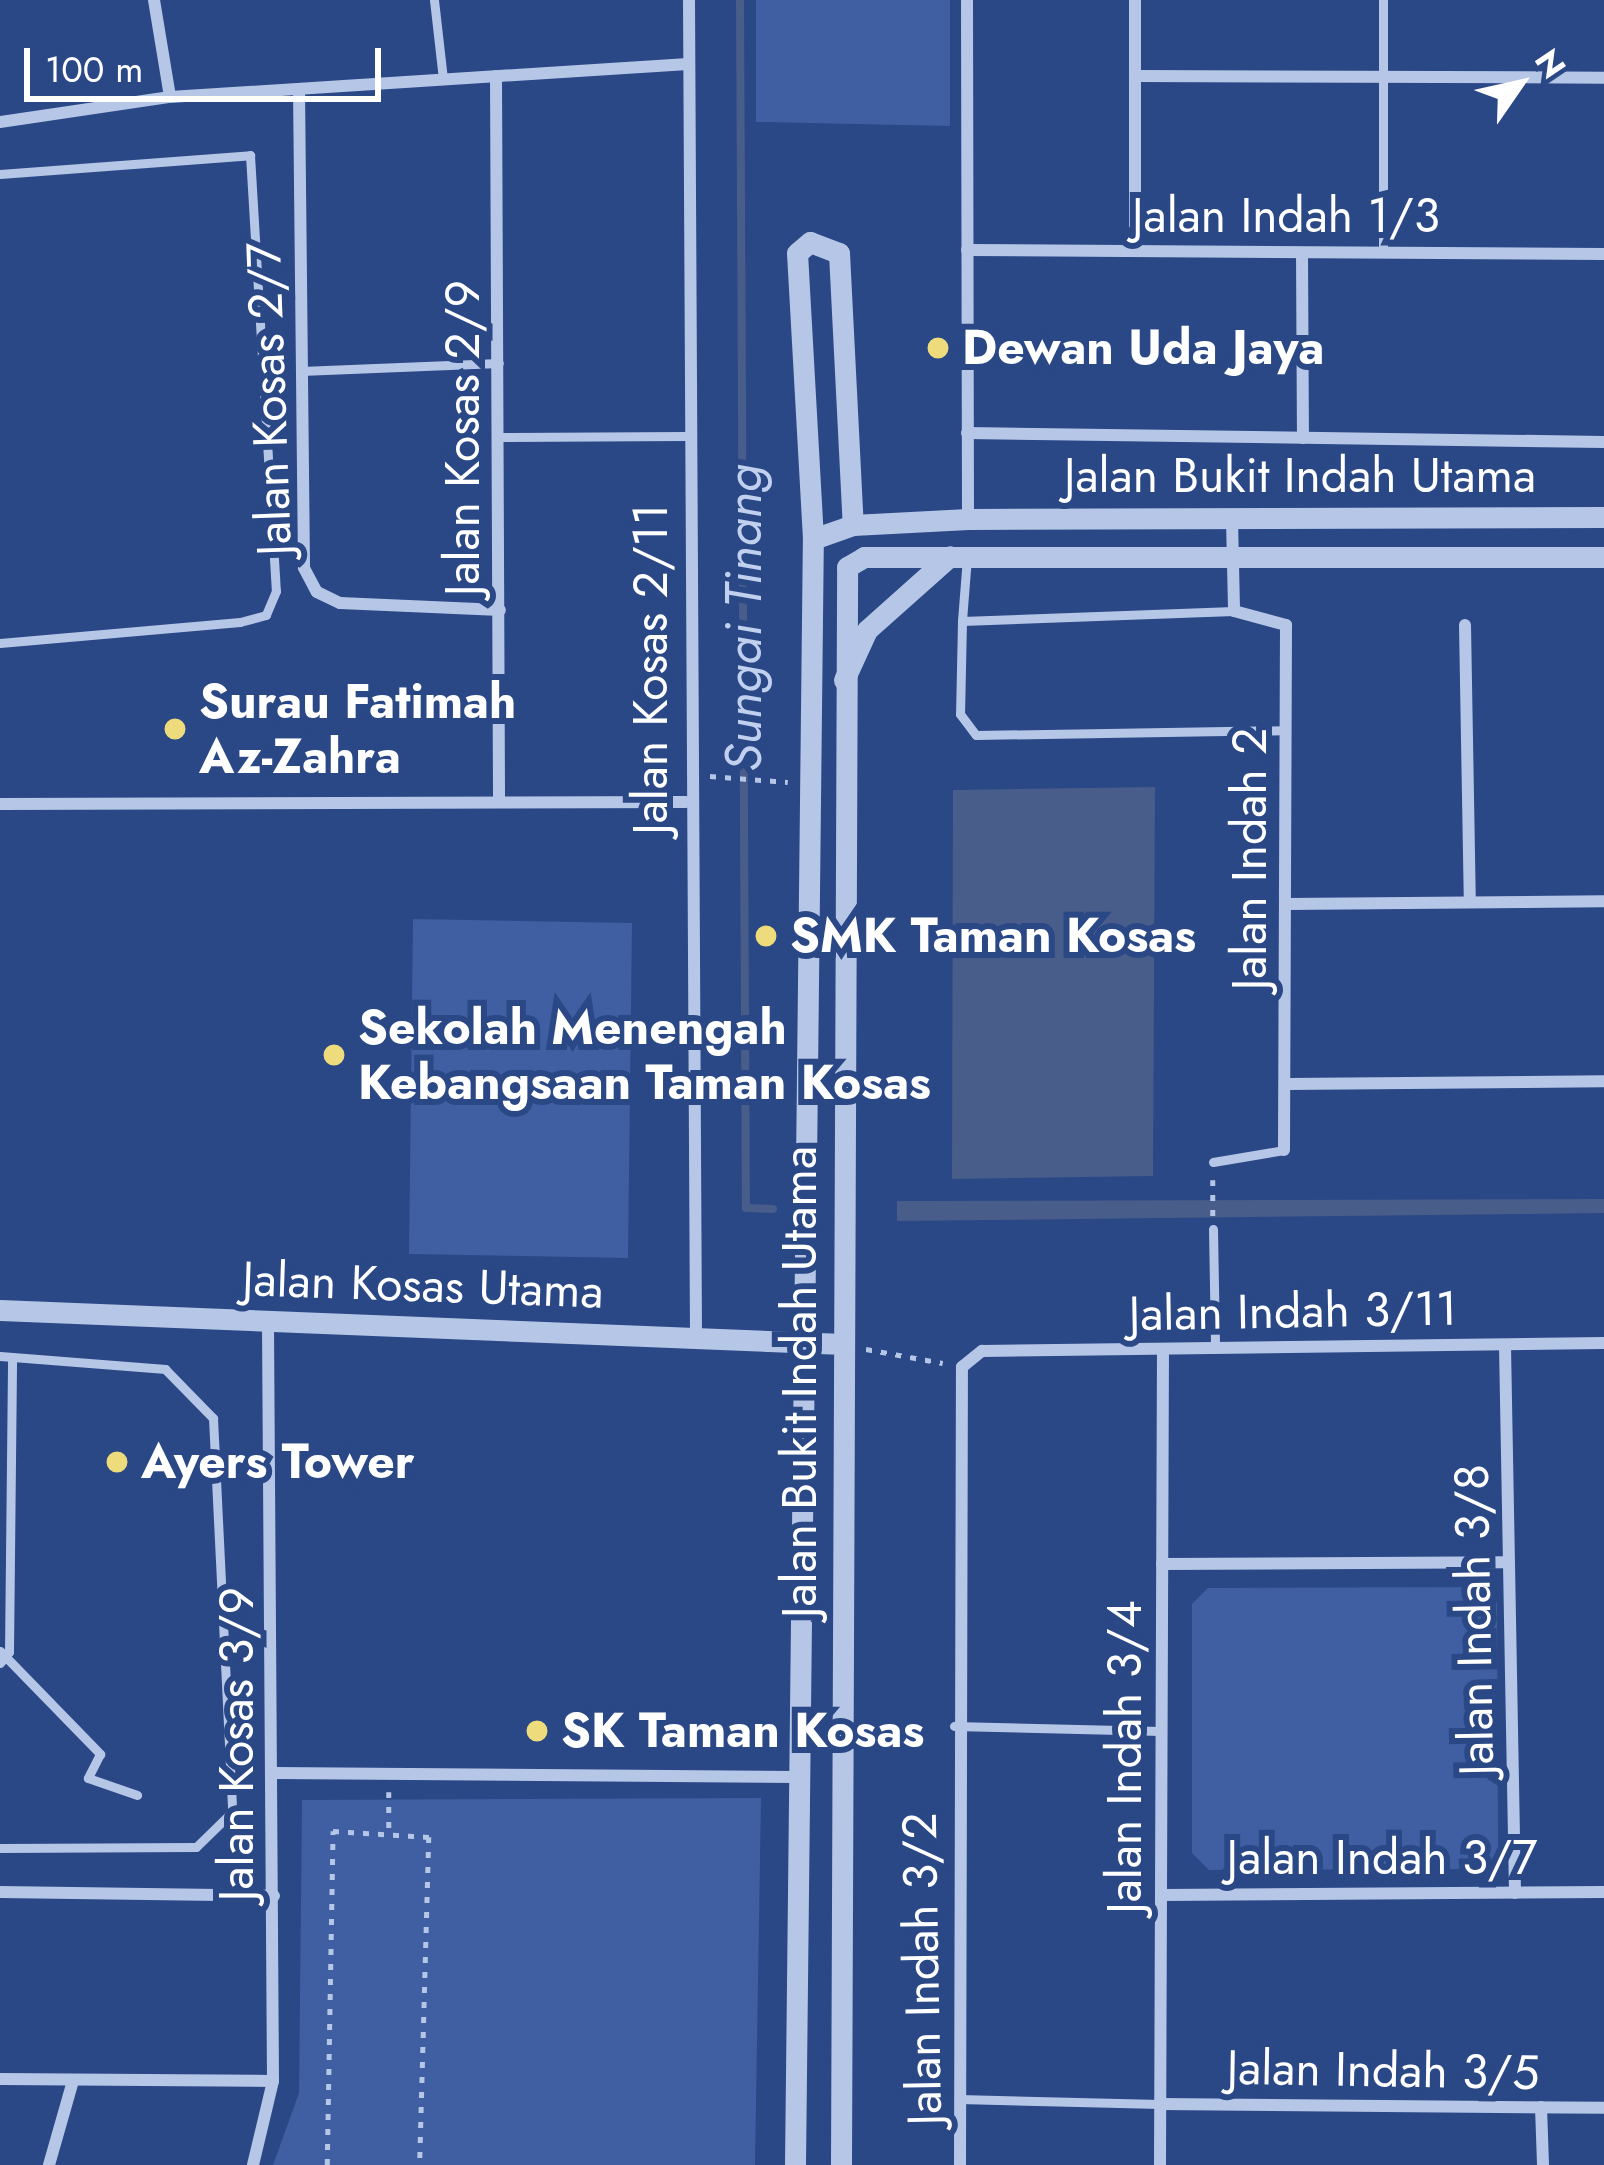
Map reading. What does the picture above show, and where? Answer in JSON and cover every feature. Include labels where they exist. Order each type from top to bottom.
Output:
[{"type":"street","points":[[154,0],[170,97]]},
{"type":"street","name":"Jalan Kosas 2/11","points":[[689,0],[686,802],[696,1339]]},
{"type":"street","points":[[967,0],[968,519]]},
{"type":"street","points":[[1135,0],[1135,251]]},
{"type":"street","points":[[0,122],[170,97],[688,64]]},
{"type":"street","name":"Jalan Kosas 2/9","points":[[496,76],[499,800]]},
{"type":"street","points":[[1135,76],[1604,78]]},
{"type":"street","name":"Jalan Kosas 2/7","points":[[298,89],[304,568],[317,592],[500,610]]},
{"type":"street","name":"Jalan Bukit Indah Utama","points":[[795,2165],[795,1777],[805,1343],[813,538],[797,253],[810,242],[839,253],[853,524]]},
{"type":"street","name":"Jalan Indah 1/3","points":[[967,250],[1604,254]]},
{"type":"street","points":[[1301,253],[1303,438]]},
{"type":"street","points":[[967,433],[1604,442]]},
{"type":"street","name":"Jalan Bukit Indah Utama","points":[[813,538],[853,524],[968,519],[1604,517]]},
{"type":"street","points":[[1232,520],[1234,610]]},
{"type":"street","points":[[839,691],[867,630],[959,556]]},
{"type":"street","name":"Jalan Bukit Indah Utama","points":[[841,2165],[839,691],[848,567],[959,556],[1604,557]]},
{"type":"street","name":"Jalan Indah 2","points":[[1234,610],[1286,625],[1288,1084],[1284,1150]]},
{"type":"street","points":[[1465,625],[1470,902]]},
{"type":"street","points":[[0,804],[686,802]]},
{"type":"street","points":[[1287,904],[1604,901]]},
{"type":"street","points":[[1288,1084],[1604,1081]]},
{"type":"street","points":[[0,1298],[10,1310]]},
{"type":"street","name":"Jalan Kosas Utama","points":[[10,1310],[842,1345]]},
{"type":"street","name":"Jalan Kosas 3/9","points":[[253,2165],[273,2081],[268,1321]]},
{"type":"street","name":"Jalan Indah 3/11","points":[[962,1366],[982,1351],[1604,1343]]},
{"type":"street","name":"Jalan Indah 3/8","points":[[1505,1346],[1516,1893]]},
{"type":"street","name":"Jalan Indah 3/4","points":[[1160,2165],[1163,1348]]},
{"type":"street","name":"Jalan Indah 3/2","points":[[960,2165],[955,1726],[962,1366]]},
{"type":"street","points":[[1162,1564],[1509,1562]]},
{"type":"street","points":[[274,1773],[795,1777]]},
{"type":"street","points":[[0,1892],[274,1895]]},
{"type":"street","name":"Jalan Indah 3/7","points":[[1161,1895],[1604,1892]]},
{"type":"street","points":[[0,2079],[273,2081]]},
{"type":"street","points":[[50,2165],[73,2081]]},
{"type":"street","name":"Jalan Indah 3/5","points":[[1160,2104],[1604,2108]]},
{"type":"street","points":[[1541,2108],[1543,2165]]},
{"type":"lane","points":[[434,0],[442,80]]},
{"type":"lane","points":[[1383,0],[1383,253]]},
{"type":"lane","points":[[0,174],[250,155],[276,591],[266,615],[240,622],[0,643]]},
{"type":"lane","points":[[300,371],[500,363]]},
{"type":"lane","points":[[498,437],[686,436]]},
{"type":"lane","points":[[959,556],[960,714],[976,735],[1285,730]]},
{"type":"lane","points":[[962,621],[1234,610]]},
{"type":"lane","points":[[1213,1162],[1284,1150]]},
{"type":"lane","points":[[1213,1225],[1215,1348]]},
{"type":"lane","points":[[0,1663],[5,1652],[6,1356],[165,1370],[213,1418],[232,1812],[196,1846],[0,1848]]},
{"type":"lane","points":[[5,1652],[100,1754],[88,1778],[136,1796]]},
{"type":"lane","points":[[955,1726],[1161,1731]]},
{"type":"lane","points":[[959,2099],[1160,2104]]},
{"type":"path","points":[[713,777],[782,782]]},
{"type":"path","points":[[1213,1195],[1213,1225]]},
{"type":"path","points":[[842,1345],[962,1366]]},
{"type":"path","points":[[389,1775],[389,1833]]},
{"type":"path","points":[[327,2165],[333,1832],[429,1837],[420,2165]]},
{"type":"shaded area","points":[[756,0],[950,0],[950,126],[756,122]]},
{"type":"shaded area","points":[[1155,787],[1153,1176],[952,1179],[953,790]]},
{"type":"shaded area","points":[[413,919],[632,923],[628,1258],[409,1254]]},
{"type":"shaded area","points":[[1604,1199],[1604,1213],[897,1221],[897,1201]]},
{"type":"shaded area","points":[[1481,1587],[1497,1603],[1498,1852],[1482,1869],[1209,1870],[1192,1853],[1192,1604],[1208,1588]]},
{"type":"shaded area","points":[[761,1798],[755,2165],[273,2165],[299,2093],[302,1800]]},
{"type":"waterway","name":"Sungai Tinang","points":[[740,0],[746,1208],[773,1209]]},
{"type":"place","name":"Dewan Uda Jaya","points":[[938,348]]},
{"type":"place","name":"Surau Fatimah Az-Zahra","points":[[175,729]]},
{"type":"place","name":"SMK Taman Kosas","points":[[766,936]]},
{"type":"place","name":"Sekolah Menengah Kebangsaan Taman Kosas","points":[[334,1055]]},
{"type":"place","name":"Ayers Tower","points":[[117,1462]]},
{"type":"place","name":"SK Taman Kosas","points":[[537,1731]]}]
